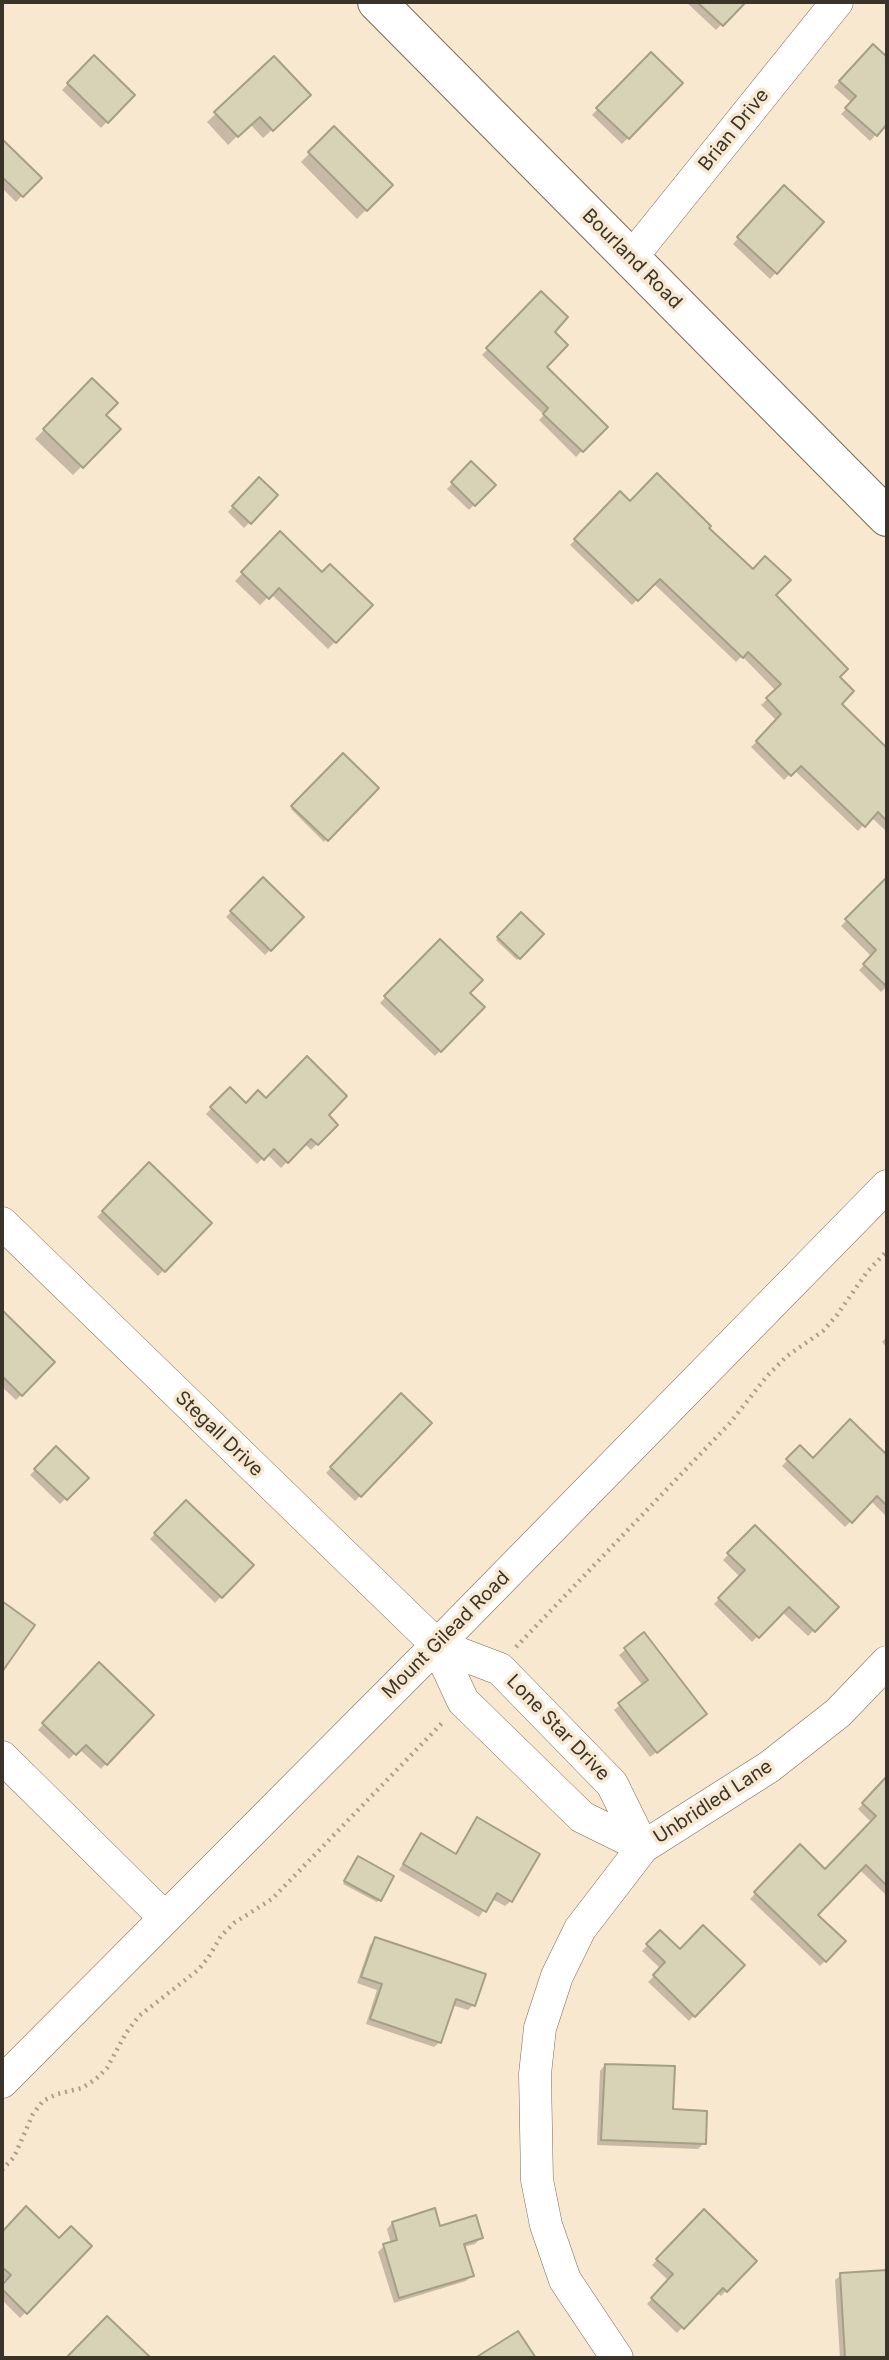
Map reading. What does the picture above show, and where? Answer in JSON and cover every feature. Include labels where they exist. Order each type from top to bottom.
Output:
[{"type":"main road","name":"Bourland Road","points":[[377,2],[887,517]]},
{"type":"street","name":"Brian Drive","points":[[631,258],[837,2]]},
{"type":"street","name":"Mount Gilead Road","points":[[2,2082],[437,1645],[887,1186]]},
{"type":"street","name":"Stegall Drive","points":[[2,1223],[437,1645]]},
{"type":"street","points":[[437,1645],[463,1701],[582,1817],[643,1847]]},
{"type":"street","name":"Lone Star Drive","points":[[437,1645],[500,1669],[612,1784],[643,1847]]},
{"type":"street","name":"Unbridled Lane","points":[[618,2358],[565,2280],[546,2225],[537,2179],[534,2074],[540,2028],[563,1964],[580,1929],[643,1847],[769,1768],[838,1713],[887,1662]]},
{"type":"street","points":[[2,1757],[165,1917]]},
{"type":"building","points":[[697,2],[746,2],[723,26]]},
{"type":"building","points":[[873,44],[887,57],[887,124],[877,136],[845,108],[856,96],[839,81]]},
{"type":"building","points":[[651,52],[683,83],[629,139],[596,108]]},
{"type":"building","points":[[94,55],[135,95],[108,123],[67,83]]},
{"type":"building","points":[[274,56],[311,95],[273,131],[260,117],[238,137],[214,112]]},
{"type":"building","points":[[334,126],[393,185],[367,211],[308,152]]},
{"type":"building","points":[[2,139],[42,178],[23,197],[2,177]]},
{"type":"building","points":[[784,185],[824,222],[777,274],[737,237]]},
{"type":"building","points":[[541,291],[568,317],[555,332],[568,345],[547,367],[608,427],[583,452],[543,414],[548,408],[486,348]]},
{"type":"building","points":[[92,378],[118,403],[106,415],[121,429],[83,468],[43,429]]},
{"type":"building","points":[[471,461],[496,485],[475,506],[451,482]]},
{"type":"building","points":[[657,473],[711,526],[709,528],[753,569],[765,556],[791,580],[776,595],[848,669],[840,677],[854,691],[842,704],[887,748],[887,821],[878,812],[865,827],[801,766],[791,776],[756,741],[781,714],[766,698],[781,684],[748,652],[743,658],[660,579],[638,601],[574,539],[620,491],[630,501]]},
{"type":"building","points":[[259,477],[278,495],[251,524],[232,506]]},
{"type":"building","points":[[280,531],[322,572],[330,564],[373,605],[336,643],[279,588],[269,599],[241,572]]},
{"type":"building","points":[[343,753],[379,788],[328,841],[291,806]]},
{"type":"building","points":[[263,877],[304,917],[271,951],[230,911]]},
{"type":"building","points":[[887,877],[887,987],[863,964],[876,950],[845,919]]},
{"type":"building","points":[[521,912],[544,934],[520,959],[497,937]]},
{"type":"building","points":[[440,939],[483,980],[470,993],[485,1007],[441,1052],[384,996]]},
{"type":"building","points":[[307,1056],[347,1096],[329,1115],[338,1125],[318,1145],[311,1139],[288,1163],[274,1149],[264,1160],[210,1107],[230,1087],[246,1103],[258,1090],[266,1098]]},
{"type":"building","points":[[149,1162],[212,1223],[165,1272],[102,1211]]},
{"type":"building","points":[[2,1310],[55,1362],[22,1396],[2,1376]]},
{"type":"building","points":[[401,1393],[432,1423],[361,1497],[330,1467]]},
{"type":"building","points":[[850,1419],[887,1455],[887,1506],[877,1496],[852,1523],[786,1459],[800,1445],[813,1458]]},
{"type":"building","points":[[56,1446],[89,1478],[67,1500],[34,1469]]},
{"type":"building","points":[[186,1500],[254,1565],[222,1598],[154,1533]]},
{"type":"building","points":[[755,1525],[839,1607],[815,1632],[789,1607],[759,1638],[718,1598],[745,1570],[727,1553]]},
{"type":"building","points":[[2,1601],[35,1625],[2,1672]]},
{"type":"building","points":[[644,1632],[707,1714],[657,1753],[618,1703],[648,1680],[624,1648]]},
{"type":"building","points":[[99,1662],[154,1715],[107,1765],[86,1745],[76,1755],[42,1723]]},
{"type":"building","points":[[887,1776],[887,1886],[866,1865],[818,1915],[846,1941],[826,1962],[754,1892],[800,1844],[825,1869],[876,1816],[862,1803]]},
{"type":"building","points":[[477,1817],[540,1854],[512,1902],[497,1893],[486,1912],[403,1864],[421,1833],[456,1854]]},
{"type":"building","points":[[358,1856],[394,1876],[381,1901],[344,1881]]},
{"type":"building","points":[[703,1925],[745,1965],[695,2017],[653,1975],[665,1962],[646,1944],[660,1930],[680,1949]]},
{"type":"building","points":[[375,1937],[486,1974],[475,2006],[456,1999],[441,2043],[370,2019],[382,1984],[361,1977]]},
{"type":"building","points":[[605,2064],[675,2066],[673,2109],[707,2111],[706,2144],[601,2140]]},
{"type":"building","points":[[26,2206],[59,2238],[71,2226],[92,2246],[27,2314],[2,2289],[2,2285],[11,2275],[2,2267],[2,2232]]},
{"type":"building","points":[[435,2208],[440,2226],[476,2215],[483,2238],[464,2244],[474,2276],[399,2298],[383,2244],[397,2240],[392,2222]]},
{"type":"building","points":[[704,2209],[757,2261],[727,2292],[723,2288],[684,2329],[651,2298],[673,2274],[656,2259]]},
{"type":"building","points":[[887,2270],[887,2358],[845,2358],[840,2273]]},
{"type":"building","points":[[107,2316],[151,2358],[66,2358]]},
{"type":"building","points":[[518,2331],[536,2358],[475,2358]]}]
